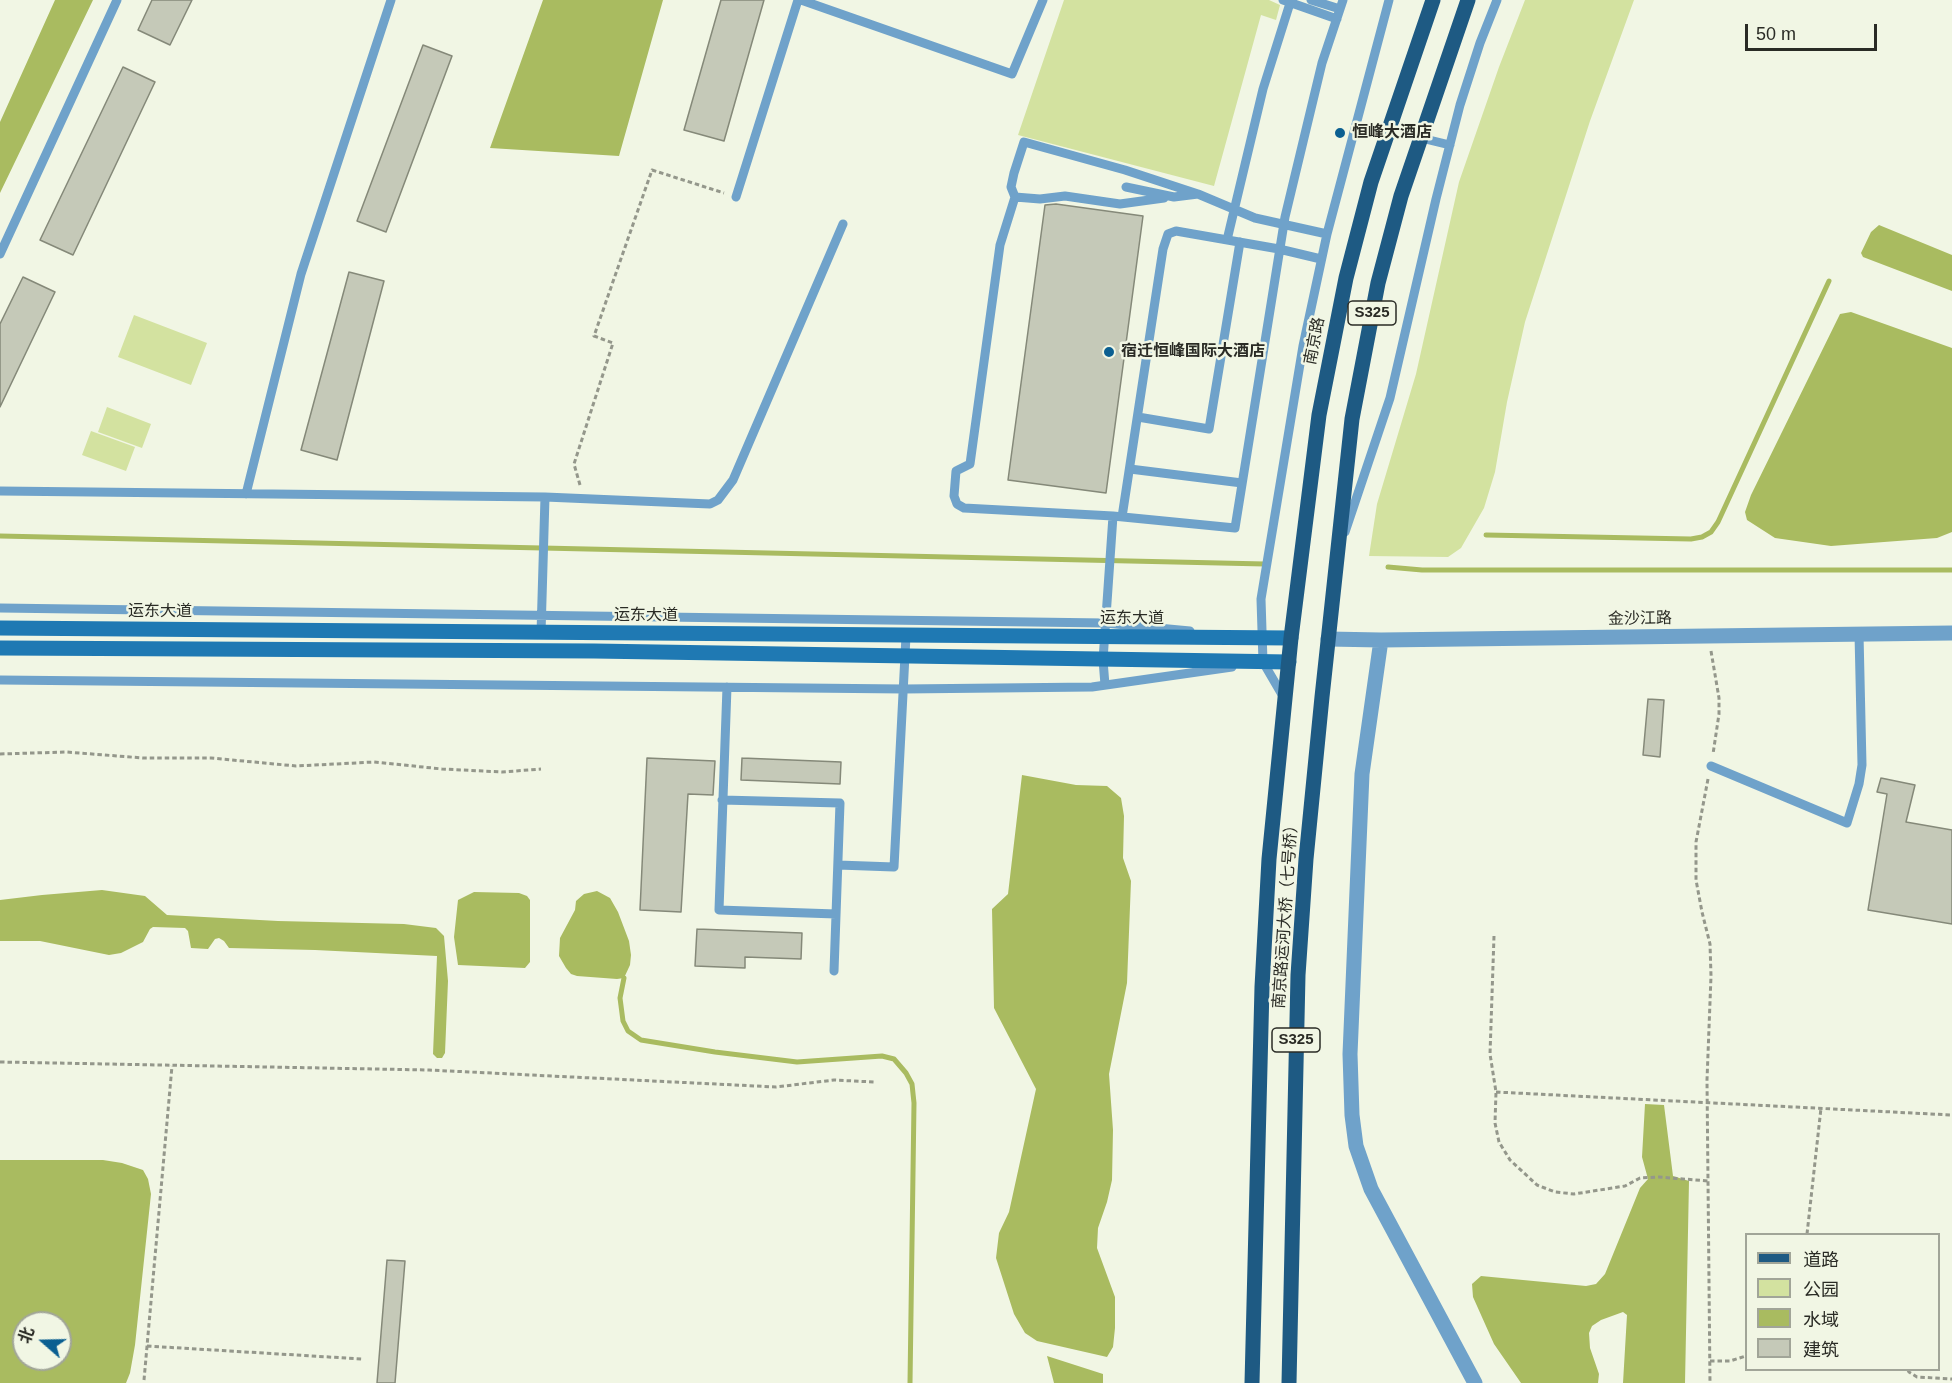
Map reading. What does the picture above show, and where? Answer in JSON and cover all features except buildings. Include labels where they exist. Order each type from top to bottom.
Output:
[{"type":"main road","name":"南京路","points":[[1285,700],[1320,415],[1346,278],[1371,182],[1433,0]]},
{"type":"main road","name":"S325","points":[[1328,639],[1352,419],[1378,283],[1401,196],[1468,0]]},
{"type":"main road","name":"运东大道","points":[[0,628],[906,636],[1105,630],[1291,638]]},
{"type":"main road","name":"南京路运河大桥（七号桥）","points":[[1289,1383],[1298,975],[1306,859],[1328,639]]},
{"type":"main road","points":[[0,648],[594,651],[1289,662]]},
{"type":"main road","name":"南京路运河大桥（七号桥）","points":[[1252,1383],[1262,987],[1269,859],[1285,700]]},
{"type":"street","name":"金沙江路","points":[[1328,639],[1952,633]]},
{"type":"street","points":[[1381,640],[1362,774],[1350,1054],[1352,1115],[1356,1146],[1371,1190],[1475,1383]]},
{"type":"lane","points":[[0,254],[117,0]]},
{"type":"lane","points":[[246,494],[301,274],[391,0]]},
{"type":"lane","points":[[736,196],[800,0],[1012,74],[1043,0]]},
{"type":"lane","points":[[1311,0],[1340,9]]},
{"type":"lane","points":[[1285,700],[1263,662],[1261,638],[1263,588],[1303,346],[1327,234],[1389,0]]},
{"type":"lane","points":[[1338,554],[1390,398],[1450,145],[1480,43],[1497,0]]},
{"type":"lane","points":[[1227,240],[1263,89],[1288,1],[1340,9]]},
{"type":"lane","points":[[1327,234],[1283,225],[1256,218],[1198,194],[1125,170],[1024,142],[1011,187],[1015,197],[1000,245],[970,464],[956,471],[954,496],[957,504],[964,508],[1118,517],[1235,528],[1283,225],[1322,63],[1340,9]]},
{"type":"lane","points":[[1421,138],[1450,145]]},
{"type":"lane","points":[[1126,187],[1174,197]]},
{"type":"lane","points":[[1015,197],[1040,199],[1065,196],[1120,204],[1198,194]]},
{"type":"lane","points":[[0,491],[545,497],[710,504],[718,500],[733,480],[843,224]]},
{"type":"lane","points":[[1105,685],[1103,660],[1111,538],[1130,469],[1165,241],[1168,234],[1176,231],[1322,259]]},
{"type":"lane","points":[[1138,417],[1209,429],[1240,242]]},
{"type":"lane","points":[[1130,469],[1242,483]]},
{"type":"lane","points":[[541,633],[545,497]]},
{"type":"lane","points":[[0,608],[542,615],[1105,630]]},
{"type":"lane","points":[[1711,766],[1847,823],[1859,784],[1862,765],[1859,634]]},
{"type":"lane","points":[[838,865],[894,867],[906,636]]},
{"type":"lane","points":[[0,680],[904,689],[1092,687],[1263,662]]},
{"type":"lane","points":[[727,687],[719,910],[836,914]]},
{"type":"lane","points":[[722,800],[840,803],[834,971]]},
{"type":"path","points":[[584,499],[574,464],[614,343],[594,336],[652,170],[736,196]]},
{"type":"path","points":[[1708,636],[1719,698],[1719,714],[1696,842],[1696,880],[1710,944],[1707,1101],[1710,1383]]},
{"type":"path","points":[[0,754],[66,752],[143,758],[211,758],[296,766],[374,762],[502,772],[541,769]]},
{"type":"path","points":[[1494,936],[1490,1054],[1496,1092],[1495,1123],[1499,1142],[1510,1160],[1537,1185],[1555,1192],[1574,1194],[1625,1186],[1640,1178],[1659,1177],[1708,1181]]},
{"type":"path","points":[[0,1062],[429,1070],[776,1087],[834,1080],[874,1083]]},
{"type":"path","points":[[144,1380],[172,1066]]},
{"type":"path","points":[[1496,1092],[1952,1115]]},
{"type":"path","points":[[1807,1233],[1821,1107]]},
{"type":"path","points":[[147,1346],[362,1359]]},
{"type":"path","points":[[1710,1361],[1730,1361],[1745,1356]]},
{"type":"path","points":[[1908,1371],[1917,1377],[1952,1379]]},
{"type":"green space","points":[[1064,0],[1269,0],[1280,5],[1276,20],[1261,15],[1214,186],[1018,135]]},
{"type":"green space","points":[[1525,0],[1634,0],[1590,121],[1525,322],[1507,402],[1495,472],[1484,508],[1461,548],[1448,557],[1369,556],[1377,504],[1416,374],[1459,182]]},
{"type":"green space","points":[[134,315],[207,343],[191,385],[118,357]]},
{"type":"green space","points":[[107,407],[151,424],[142,448],[98,432]]},
{"type":"green space","points":[[91,431],[135,447],[126,471],[82,455]]},
{"type":"water","points":[[55,0],[93,0],[0,193],[0,122]]},
{"type":"water","points":[[543,0],[663,0],[619,156],[490,148]]},
{"type":"water","points":[[1879,225],[1952,255],[1952,291],[1863,257],[1861,253],[1871,232]]},
{"type":"water","points":[[1851,312],[1952,348],[1952,532],[1937,538],[1831,546],[1775,538],[1747,520],[1745,512],[1751,495],[1840,314]]},
{"type":"water","points":[[1022,775],[1076,785],[1107,786],[1121,798],[1124,816],[1123,858],[1131,881],[1127,983],[1109,1074],[1113,1130],[1112,1180],[1098,1228],[1097,1248],[1115,1297],[1113,1347],[1107,1357],[1037,1341],[1025,1333],[1014,1314],[996,1258],[999,1233],[1009,1212],[1036,1089],[994,1008],[992,909],[1008,894]]},
{"type":"water","points":[[102,890],[145,896],[167,915],[404,924],[436,928],[444,936],[448,981],[445,1053],[442,1058],[437,1058],[433,1054],[437,956],[229,948],[219,938],[215,939],[208,949],[191,948],[188,931],[185,928],[153,927],[143,942],[121,953],[109,955],[40,941],[0,941],[0,900]]},
{"type":"water","points":[[597,891],[610,898],[629,941],[630,965],[624,978],[571,974],[559,956],[560,938],[575,910],[576,901],[584,894]]},
{"type":"water","points":[[474,892],[519,893],[530,900],[530,962],[525,968],[458,965],[454,937],[458,900]]},
{"type":"water","points":[[1645,1104],[1664,1105],[1673,1176],[1689,1181],[1685,1383],[1623,1383],[1627,1315],[1623,1312],[1601,1320],[1592,1326],[1589,1333],[1590,1348],[1599,1374],[1598,1383],[1521,1383],[1494,1344],[1473,1297],[1472,1284],[1481,1276],[1586,1286],[1596,1284],[1605,1274],[1640,1188],[1648,1179],[1642,1157]]},
{"type":"water","points":[[0,1160],[103,1160],[143,1170],[148,1179],[151,1194],[135,1345],[126,1383],[0,1383]]},
{"type":"water","points":[[1047,1356],[1103,1374],[1103,1383],[1054,1383]]},
{"type":"waterway","points":[[1486,535],[1691,539],[1711,532],[1718,522],[1829,281]]},
{"type":"waterway","points":[[0,536],[1265,564]]},
{"type":"waterway","points":[[1388,567],[1422,570],[1952,570]]},
{"type":"waterway","points":[[624,978],[620,998],[623,1021],[628,1031],[641,1040],[797,1062],[882,1056],[894,1059],[906,1073],[912,1084],[914,1103],[910,1383]]},
{"type":"place","name":"恒峰大酒店","points":[[1340,133]]},
{"type":"place","name":"宿迁恒峰国际大酒店","points":[[1109,352]]}]
